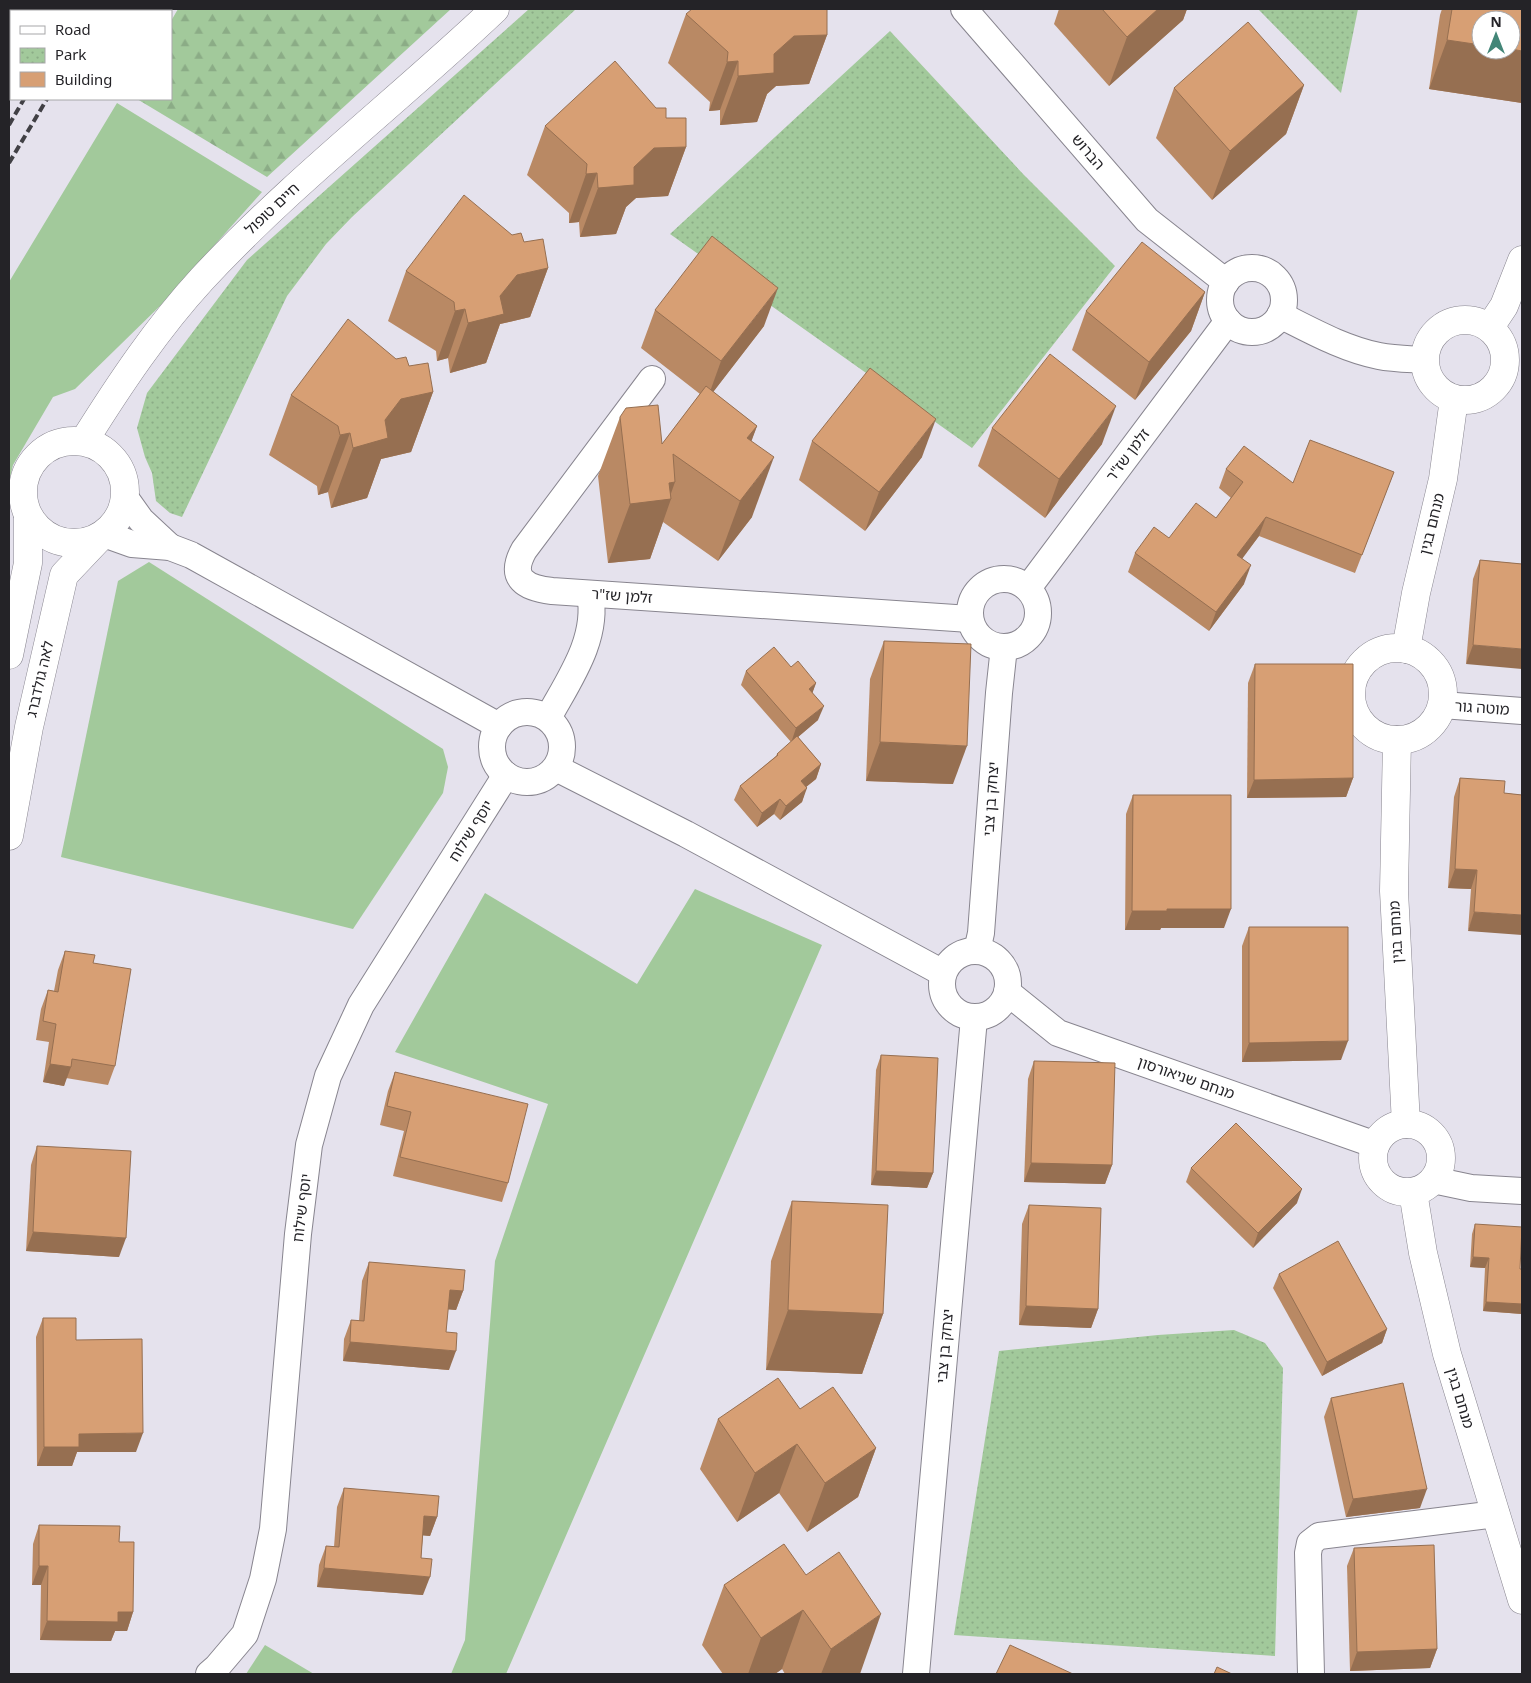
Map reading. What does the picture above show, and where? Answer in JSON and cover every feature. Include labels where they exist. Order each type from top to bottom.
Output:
[{"type":"street","name":"חיים טופול","points":[[84,441],[142,353],[201,280],[264,215],[495,9]]},
{"type":"street","name":"הברוש","points":[[964,9],[1147,220],[1226,282]]},
{"type":"street","points":[[1490,327],[1504,306],[1522,260]]},
{"type":"street","points":[[1251,268],[1266,271],[1282,287],[1284,298],[1283,309],[1280,315],[1270,326],[1260,331],[1248,332],[1236,328],[1222,312],[1219,301],[1221,290],[1230,276],[1240,270],[1251,268]]},
{"type":"street","points":[[1280,315],[1348,347],[1379,356],[1425,360]]},
{"type":"street","points":[[1463,319],[1477,321],[1490,327],[1500,337],[1505,350],[1506,363],[1502,377],[1494,389],[1482,397],[1468,400],[1454,399],[1442,393],[1432,383],[1426,370],[1425,360],[1428,343],[1436,331],[1448,323],[1463,319]]},
{"type":"street","name":"זלמן שז\"ר","points":[[1028,588],[1228,321]]},
{"type":"street","name":"זלמן שז\"ר","points":[[652,379],[524,550],[518,563],[518,574],[521,579],[532,587],[552,591],[970,618]]},
{"type":"street","name":"מנחם בגין","points":[[1406,649],[1416,593],[1443,479],[1454,399]]},
{"type":"street","points":[[67,441],[84,441],[96,445],[107,452],[116,462],[123,474],[126,486],[126,500],[122,512],[114,524],[102,535],[85,543],[68,543],[52,539],[38,530],[28,516],[23,501],[23,484],[28,468],[38,455],[51,446],[67,441]]},
{"type":"street","points":[[126,500],[141,520],[170,547]]},
{"type":"street","points":[[9,655],[28,563],[28,516]]},
{"type":"street","points":[[102,535],[132,544],[170,547],[191,555],[499,726]]},
{"type":"street","name":"לאה גולדברג","points":[[9,836],[29,727],[64,575],[102,535]]},
{"type":"street","points":[[1007,578],[1028,588],[1035,598],[1036,604],[1037,621],[1032,632],[1024,640],[1013,646],[992,645],[981,639],[974,630],[970,618],[971,601],[977,591],[986,583],[1007,578]]},
{"type":"street","points":[[548,718],[584,648],[591,618],[592,603],[590,594]]},
{"type":"street","name":"יצחק בן צבי","points":[[977,951],[981,933],[998,693],[1004,647]]},
{"type":"street","points":[[1386,649],[1406,649],[1421,655],[1433,666],[1441,680],[1443,689],[1442,705],[1435,720],[1424,732],[1410,739],[1390,740],[1374,735],[1362,725],[1353,711],[1350,696],[1352,681],[1359,667],[1371,656],[1386,649]]},
{"type":"street","name":"מוטה גור","points":[[1442,705],[1522,711]]},
{"type":"street","points":[[522,712],[539,713],[548,718],[559,731],[562,741],[561,758],[556,768],[548,775],[533,782],[516,780],[506,775],[496,763],[492,753],[492,741],[499,726],[506,718],[522,712]]},
{"type":"street","name":"מנחם בגין","points":[[1397,740],[1394,891],[1406,1124]]},
{"type":"street","points":[[556,768],[686,834],[943,973]]},
{"type":"street","name":"יוסף שילוח","points":[[208,1674],[217,1668],[245,1634],[264,1579],[273,1529],[298,1234],[309,1145],[328,1076],[361,1005],[506,775]]},
{"type":"street","points":[[969,951],[977,951],[989,953],[998,960],[1005,970],[1008,980],[1007,992],[1002,1003],[994,1011],[974,1018],[953,1010],[945,1001],[941,990],[943,973],[948,963],[958,955],[969,951]]},
{"type":"street","name":"מנחם שניאורסון","points":[[1007,992],[1058,1033],[1376,1145]]},
{"type":"street","name":"יצחק בן צבי","points":[[916,1674],[974,1018]]},
{"type":"street","points":[[1423,1186],[1441,1166],[1441,1154],[1438,1143],[1431,1133],[1421,1126],[1406,1124],[1394,1126],[1384,1133],[1373,1153],[1374,1165],[1378,1176],[1386,1185],[1397,1190],[1423,1186],[1522,1191]]},
{"type":"street","name":"מנחם בגין","points":[[1423,1186],[1423,1253],[1447,1354],[1522,1600]]},
{"type":"street","points":[[1311,1674],[1308,1553],[1310,1543],[1319,1536],[1496,1514]]},
{"type":"green space","points":[[178,9],[451,9],[267,177],[139,100],[172,100],[172,19]]},
{"type":"green space","points":[[529,9],[576,9],[352,217],[326,244],[287,296],[182,517],[170,513],[156,501],[152,473],[145,457],[137,428],[147,393],[247,260]]},
{"type":"green space","points":[[1258,9],[1358,9],[1341,93]]},
{"type":"green space","points":[[890,31],[1023,174],[1115,266],[972,448],[670,234]]},
{"type":"green space","points":[[117,103],[262,192],[160,306],[75,389],[53,397],[13,465],[9,482],[9,282]]},
{"type":"green space","points":[[149,562],[443,749],[448,767],[443,793],[353,929],[61,857],[118,581]]},
{"type":"green space","points":[[695,889],[822,945],[506,1674],[451,1674],[465,1640],[495,1261],[548,1104],[395,1052],[485,893],[637,984]]},
{"type":"green space","points":[[1234,1330],[1265,1343],[1283,1368],[1275,1656],[954,1635],[999,1351],[1158,1335]]},
{"type":"green space","points":[[265,1645],[314,1674],[246,1674]]},
{"type":"building","points":[[692,9],[827,9],[827,35],[794,36],[774,54],[774,73],[738,76],[738,61],[727,62],[728,52],[686,14]]},
{"type":"building","points":[[1102,9],[1158,9],[1127,37]]},
{"type":"building","points":[[1452,9],[1522,9],[1522,51],[1521,10],[1471,10],[1471,44],[1447,40]]},
{"type":"building","points":[[1248,22],[1304,85],[1230,151],[1174,88]]},
{"type":"building","points":[[615,61],[656,108],[666,108],[666,118],[686,118],[686,147],[654,148],[634,167],[634,185],[598,188],[597,173],[586,174],[587,164],[545,126]]},
{"type":"building","points":[[464,195],[512,235],[521,233],[524,242],[543,239],[548,268],[517,275],[500,296],[504,314],[468,323],[465,309],[455,311],[454,302],[406,271]]},
{"type":"building","points":[[712,236],[778,288],[721,361],[655,310]]},
{"type":"building","points":[[1142,242],[1205,292],[1149,362],[1086,311]]},
{"type":"building","points":[[348,319],[396,359],[406,357],[409,366],[428,363],[433,392],[401,399],[385,420],[388,438],[353,448],[350,433],[340,435],[338,426],[291,395]]},
{"type":"building","points":[[1050,354],[1116,406],[1059,479],[992,428]]},
{"type":"building","points":[[870,368],[936,419],[879,492],[812,441]]},
{"type":"building","points":[[706,386],[757,426],[747,438],[774,457],[740,501],[673,454],[675,482],[669,483],[671,499],[630,504],[620,417],[626,408],[658,405],[662,444]]},
{"type":"building","points":[[1310,440],[1394,472],[1362,555],[1266,517],[1237,555],[1251,565],[1216,612],[1135,553],[1154,527],[1169,538],[1196,503],[1216,518],[1243,482],[1226,469],[1244,446],[1293,483]]},
{"type":"building","points":[[1480,560],[1522,564],[1522,649],[1473,645]]},
{"type":"building","points":[[884,641],[971,644],[967,746],[880,742]]},
{"type":"building","points":[[774,647],[791,667],[798,661],[816,683],[809,689],[824,706],[796,728],[746,671]]},
{"type":"building","points":[[1255,664],[1353,664],[1353,778],[1254,780]]},
{"type":"building","points":[[797,736],[821,764],[801,781],[807,788],[786,806],[780,799],[762,813],[740,786],[778,755]]},
{"type":"building","points":[[1460,778],[1505,781],[1504,793],[1522,795],[1522,915],[1474,912],[1477,870],[1455,869]]},
{"type":"building","points":[[1133,795],[1231,795],[1231,909],[1132,911]]},
{"type":"building","points":[[1249,927],[1348,927],[1348,1041],[1249,1043]]},
{"type":"building","points":[[65,951],[95,955],[93,963],[131,969],[115,1066],[72,1059],[71,1067],[50,1064],[56,1024],[43,1021],[48,990],[58,992]]},
{"type":"building","points":[[881,1055],[938,1058],[933,1173],[876,1171]]},
{"type":"building","points":[[1034,1061],[1115,1063],[1112,1165],[1031,1163]]},
{"type":"building","points":[[395,1072],[528,1104],[508,1183],[400,1157],[411,1112],[387,1106]]},
{"type":"building","points":[[1236,1123],[1302,1189],[1258,1233],[1191,1168]]},
{"type":"building","points":[[37,1146],[131,1151],[126,1238],[33,1232]]},
{"type":"building","points":[[792,1201],[888,1205],[883,1314],[788,1310]]},
{"type":"building","points":[[1029,1205],[1101,1208],[1098,1309],[1026,1306]]},
{"type":"building","points":[[1475,1224],[1522,1227],[1520,1269],[1522,1269],[1522,1304],[1486,1302],[1489,1258],[1473,1257]]},
{"type":"building","points":[[1338,1241],[1387,1329],[1327,1362],[1279,1274]]},
{"type":"building","points":[[369,1262],[465,1270],[463,1291],[450,1290],[446,1332],[457,1333],[456,1351],[350,1342],[351,1320],[364,1321]]},
{"type":"building","points":[[43,1318],[76,1318],[76,1340],[142,1339],[143,1433],[79,1434],[79,1447],[44,1447]]},
{"type":"building","points":[[778,1378],[800,1409],[833,1387],[876,1448],[825,1483],[797,1444],[755,1473],[718,1419]]},
{"type":"building","points":[[1403,1383],[1427,1489],[1353,1499],[1331,1398]]},
{"type":"building","points":[[344,1488],[439,1496],[437,1517],[424,1516],[421,1558],[432,1559],[430,1577],[324,1568],[326,1546],[339,1547]]},
{"type":"building","points":[[39,1525],[120,1526],[119,1542],[134,1542],[133,1612],[118,1612],[118,1622],[47,1621],[48,1566],[39,1566]]},
{"type":"building","points":[[784,1544],[806,1575],[839,1552],[881,1614],[831,1649],[803,1610],[761,1638],[724,1585]]},
{"type":"building","points":[[1434,1545],[1437,1649],[1357,1652],[1354,1548]]},
{"type":"building","points":[[1010,1645],[1073,1674],[996,1674]]},
{"type":"building","points":[[1217,1667],[1232,1674],[1214,1674]]},
{"type":"railway","points":[[9,125],[23,100]]},
{"type":"railway","points":[[9,163],[46,100]]}]
